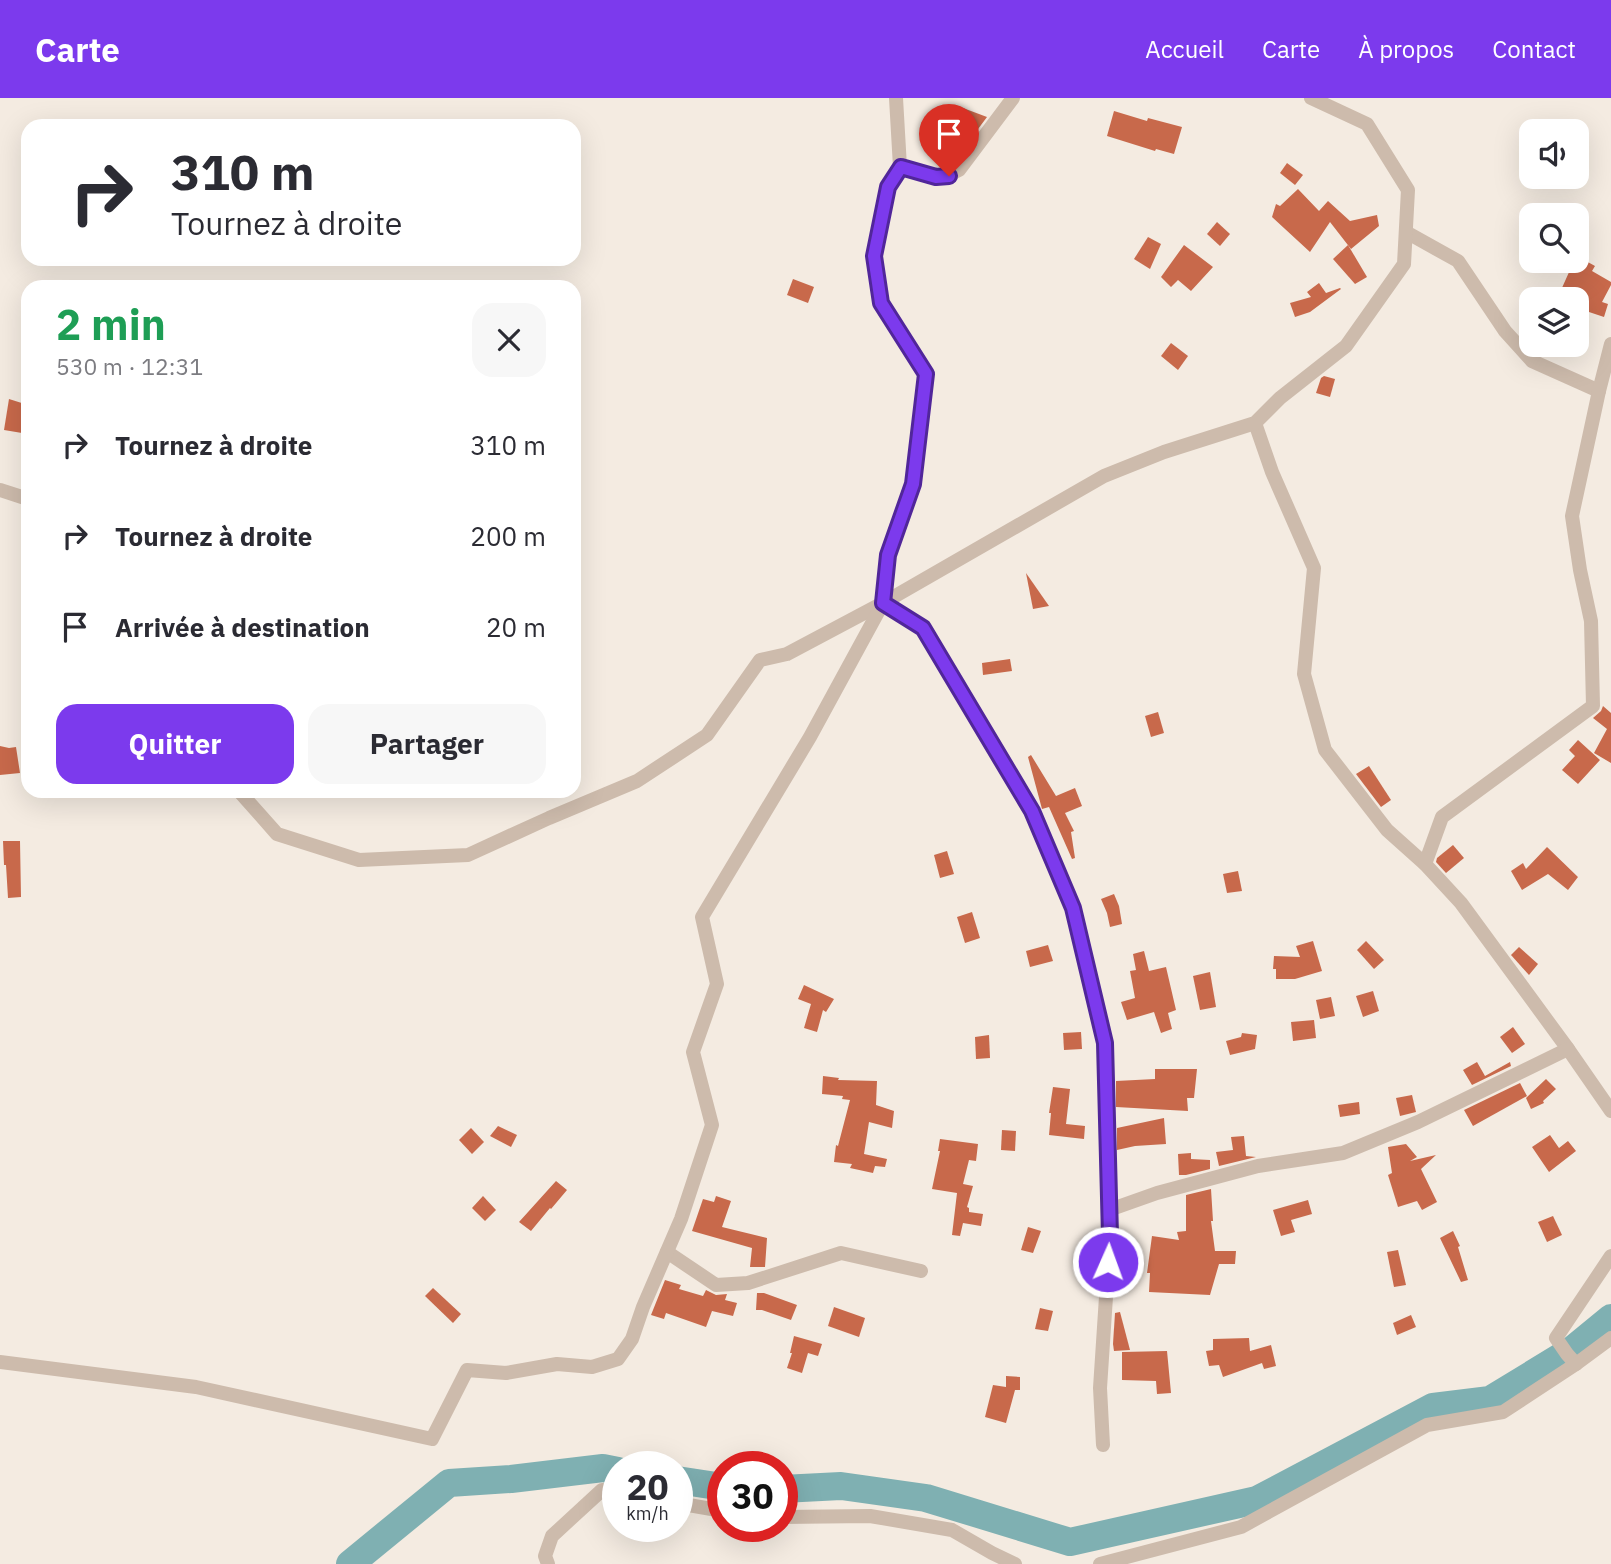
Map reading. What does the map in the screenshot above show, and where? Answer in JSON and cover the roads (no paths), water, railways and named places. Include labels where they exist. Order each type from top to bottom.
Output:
[{"type":"street","points":[[0,1362],[196,1387],[432,1439],[467,1370],[506,1373],[557,1363],[592,1367],[618,1359],[632,1339],[681,1219],[712,1125],[693,1052],[717,984],[702,917],[810,737],[883,603],[888,555],[913,484],[926,374],[881,303],[874,256],[888,187],[901,167],[896,98]]},
{"type":"street","points":[[901,167],[936,177],[949,176],[959,170],[1013,98]]},
{"type":"street","points":[[245,798],[277,834],[359,860],[468,855],[637,781],[707,735],[760,660],[787,654],[883,603],[1104,476],[1164,452],[1255,423],[1280,398],[1346,346],[1404,264],[1408,190],[1367,124],[1311,98]]},
{"type":"street","points":[[1406,232],[1458,261],[1505,331],[1532,361],[1599,391]]},
{"type":"street","points":[[1425,864],[1442,817],[1592,706],[1591,621],[1572,516],[1611,344]]},
{"type":"street","points":[[1255,423],[1272,472],[1314,568],[1304,674],[1325,750],[1387,830],[1425,864],[1461,903],[1611,1111]]},
{"type":"street","points":[[0,490],[21,497]]},
{"type":"street","points":[[883,603],[923,628],[1032,811],[1073,908],[1105,1043],[1110,1236],[1100,1388],[1103,1445]]},
{"type":"street","points":[[1109,1210],[1157,1193],[1258,1166],[1343,1153],[1418,1122],[1568,1049]]},
{"type":"street","points":[[667,1252],[716,1285],[748,1283],[841,1254],[921,1271]]},
{"type":"street","points":[[1572,1359],[1556,1338],[1611,1256]]},
{"type":"street","points":[[1100,1564],[1241,1527],[1427,1425],[1503,1412],[1572,1359],[1611,1338]]},
{"type":"street","points":[[548,1564],[545,1556],[552,1536],[602,1490]]},
{"type":"street","points":[[798,1517],[870,1516],[952,1530],[1015,1564]]},
{"type":"waterway","points":[[798,1488],[841,1486],[926,1498],[1070,1542],[1257,1500],[1433,1407],[1490,1400],[1572,1350],[1611,1318]]},
{"type":"waterway","points":[[350,1564],[449,1483],[602,1468]]},
{"type":"waterway","points":[[693,1482],[707,1485]]}]
